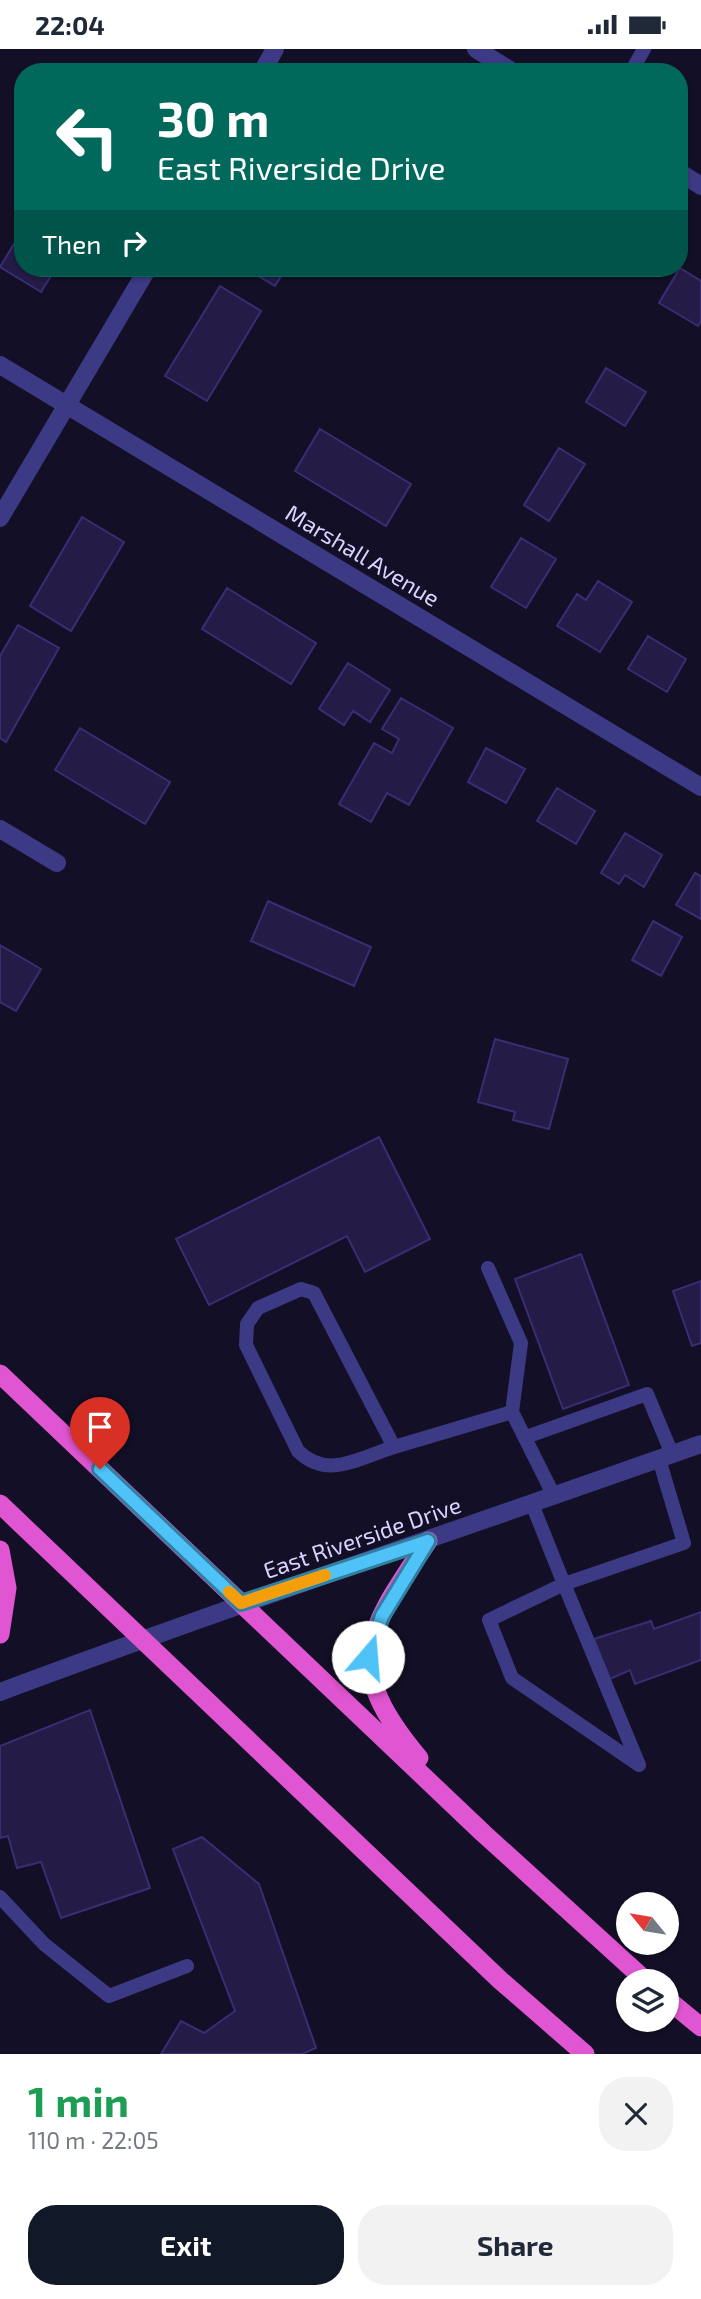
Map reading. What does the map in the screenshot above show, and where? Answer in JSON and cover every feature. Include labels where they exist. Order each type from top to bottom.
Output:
[{"type":"highway","points":[[0,1374],[483,1833],[633,1969]]},
{"type":"highway","points":[[0,1504],[500,1980],[585,2054]]},
{"type":"highway","points":[[428,1541],[382,1616],[368,1657],[369,1674],[377,1698],[392,1725],[483,1833]]},
{"type":"highway","points":[[0,1550],[8,1588],[0,1634]]},
{"type":"highway","points":[[679,2009],[701,2027]]},
{"type":"street","points":[[475,49],[498,63]]},
{"type":"street","points":[[0,518],[143,277]]},
{"type":"street","name":"Marshall Avenue","points":[[0,365],[701,787]]},
{"type":"street","points":[[0,829],[57,863]]},
{"type":"street","name":"East Riverside Drive","points":[[0,1692],[241,1603],[428,1541],[701,1444]]},
{"type":"lane","points":[[488,1268],[520,1343],[512,1412],[554,1496]]},
{"type":"lane","points":[[394,1447],[314,1293],[301,1289],[258,1308],[247,1324],[246,1345],[298,1451],[311,1464],[328,1468],[512,1412]]},
{"type":"lane","points":[[526,1437],[647,1394],[666,1456],[684,1543],[564,1584],[489,1621],[512,1678],[639,1765],[564,1584],[532,1504]]},
{"type":"lane","points":[[0,1897],[44,1944],[109,1996],[187,1966]]},
{"type":"building","points":[[14,244],[14,276],[0,267]]},
{"type":"building","points":[[688,273],[701,281],[701,321],[698,326],[659,303],[675,277],[688,277]]},
{"type":"building","points":[[16,277],[50,277],[41,292]]},
{"type":"building","points":[[260,277],[280,277],[275,286]]},
{"type":"building","points":[[220,286],[261,311],[207,401],[165,376]]},
{"type":"building","points":[[606,368],[646,392],[625,426],[586,402]]},
{"type":"building","points":[[320,429],[411,484],[386,526],[295,471]]},
{"type":"building","points":[[559,448],[585,464],[549,521],[524,505]]},
{"type":"building","points":[[82,517],[124,542],[71,631],[30,606]]},
{"type":"building","points":[[521,538],[556,559],[526,608],[491,587]]},
{"type":"building","points":[[598,581],[632,602],[600,652],[557,626],[577,594],[586,600]]},
{"type":"building","points":[[227,588],[316,643],[291,684],[202,629]]},
{"type":"building","points":[[18,625],[59,648],[6,742],[0,738],[0,656]]},
{"type":"building","points":[[648,636],[686,659],[667,692],[628,669]]},
{"type":"building","points":[[348,663],[390,690],[370,722],[353,711],[344,725],[319,709]]},
{"type":"building","points":[[401,698],[453,728],[409,805],[387,793],[371,822],[339,804],[374,743],[392,753],[399,739],[382,729]]},
{"type":"building","points":[[80,728],[170,782],[145,824],[55,770]]},
{"type":"building","points":[[486,748],[525,769],[506,803],[468,782]]},
{"type":"building","points":[[557,788],[595,811],[576,844],[537,821]]},
{"type":"building","points":[[625,833],[662,855],[644,887],[625,875],[619,884],[601,873]]},
{"type":"building","points":[[695,873],[701,876],[701,919],[676,905]]},
{"type":"building","points":[[268,901],[371,947],[354,986],[251,941]]},
{"type":"building","points":[[653,921],[682,937],[661,976],[632,960]]},
{"type":"building","points":[[0,945],[41,969],[16,1011],[0,1002]]},
{"type":"building","points":[[495,1039],[568,1059],[549,1129],[513,1120],[515,1112],[478,1102]]},
{"type":"building","points":[[379,1137],[430,1239],[365,1272],[347,1236],[209,1305],[176,1239]]},
{"type":"building","points":[[581,1254],[629,1385],[563,1409],[515,1279]]},
{"type":"building","points":[[701,1281],[701,1343],[692,1346],[673,1291]]},
{"type":"building","points":[[701,1612],[701,1660],[635,1684],[630,1670],[610,1679],[594,1639],[651,1621],[654,1629]]},
{"type":"building","points":[[90,1710],[150,1888],[61,1918],[41,1862],[17,1868],[8,1836],[0,1838],[0,1746]]},
{"type":"building","points":[[202,1837],[259,1884],[316,2048],[302,2054],[161,2054],[181,2021],[204,2033],[235,2011],[173,1849]]},
{"type":"slow traffic","points":[[229,1592],[241,1603],[325,1575]]},
{"type":"route","points":[[100,1469],[241,1603],[428,1541],[382,1616],[368,1657]]}]
